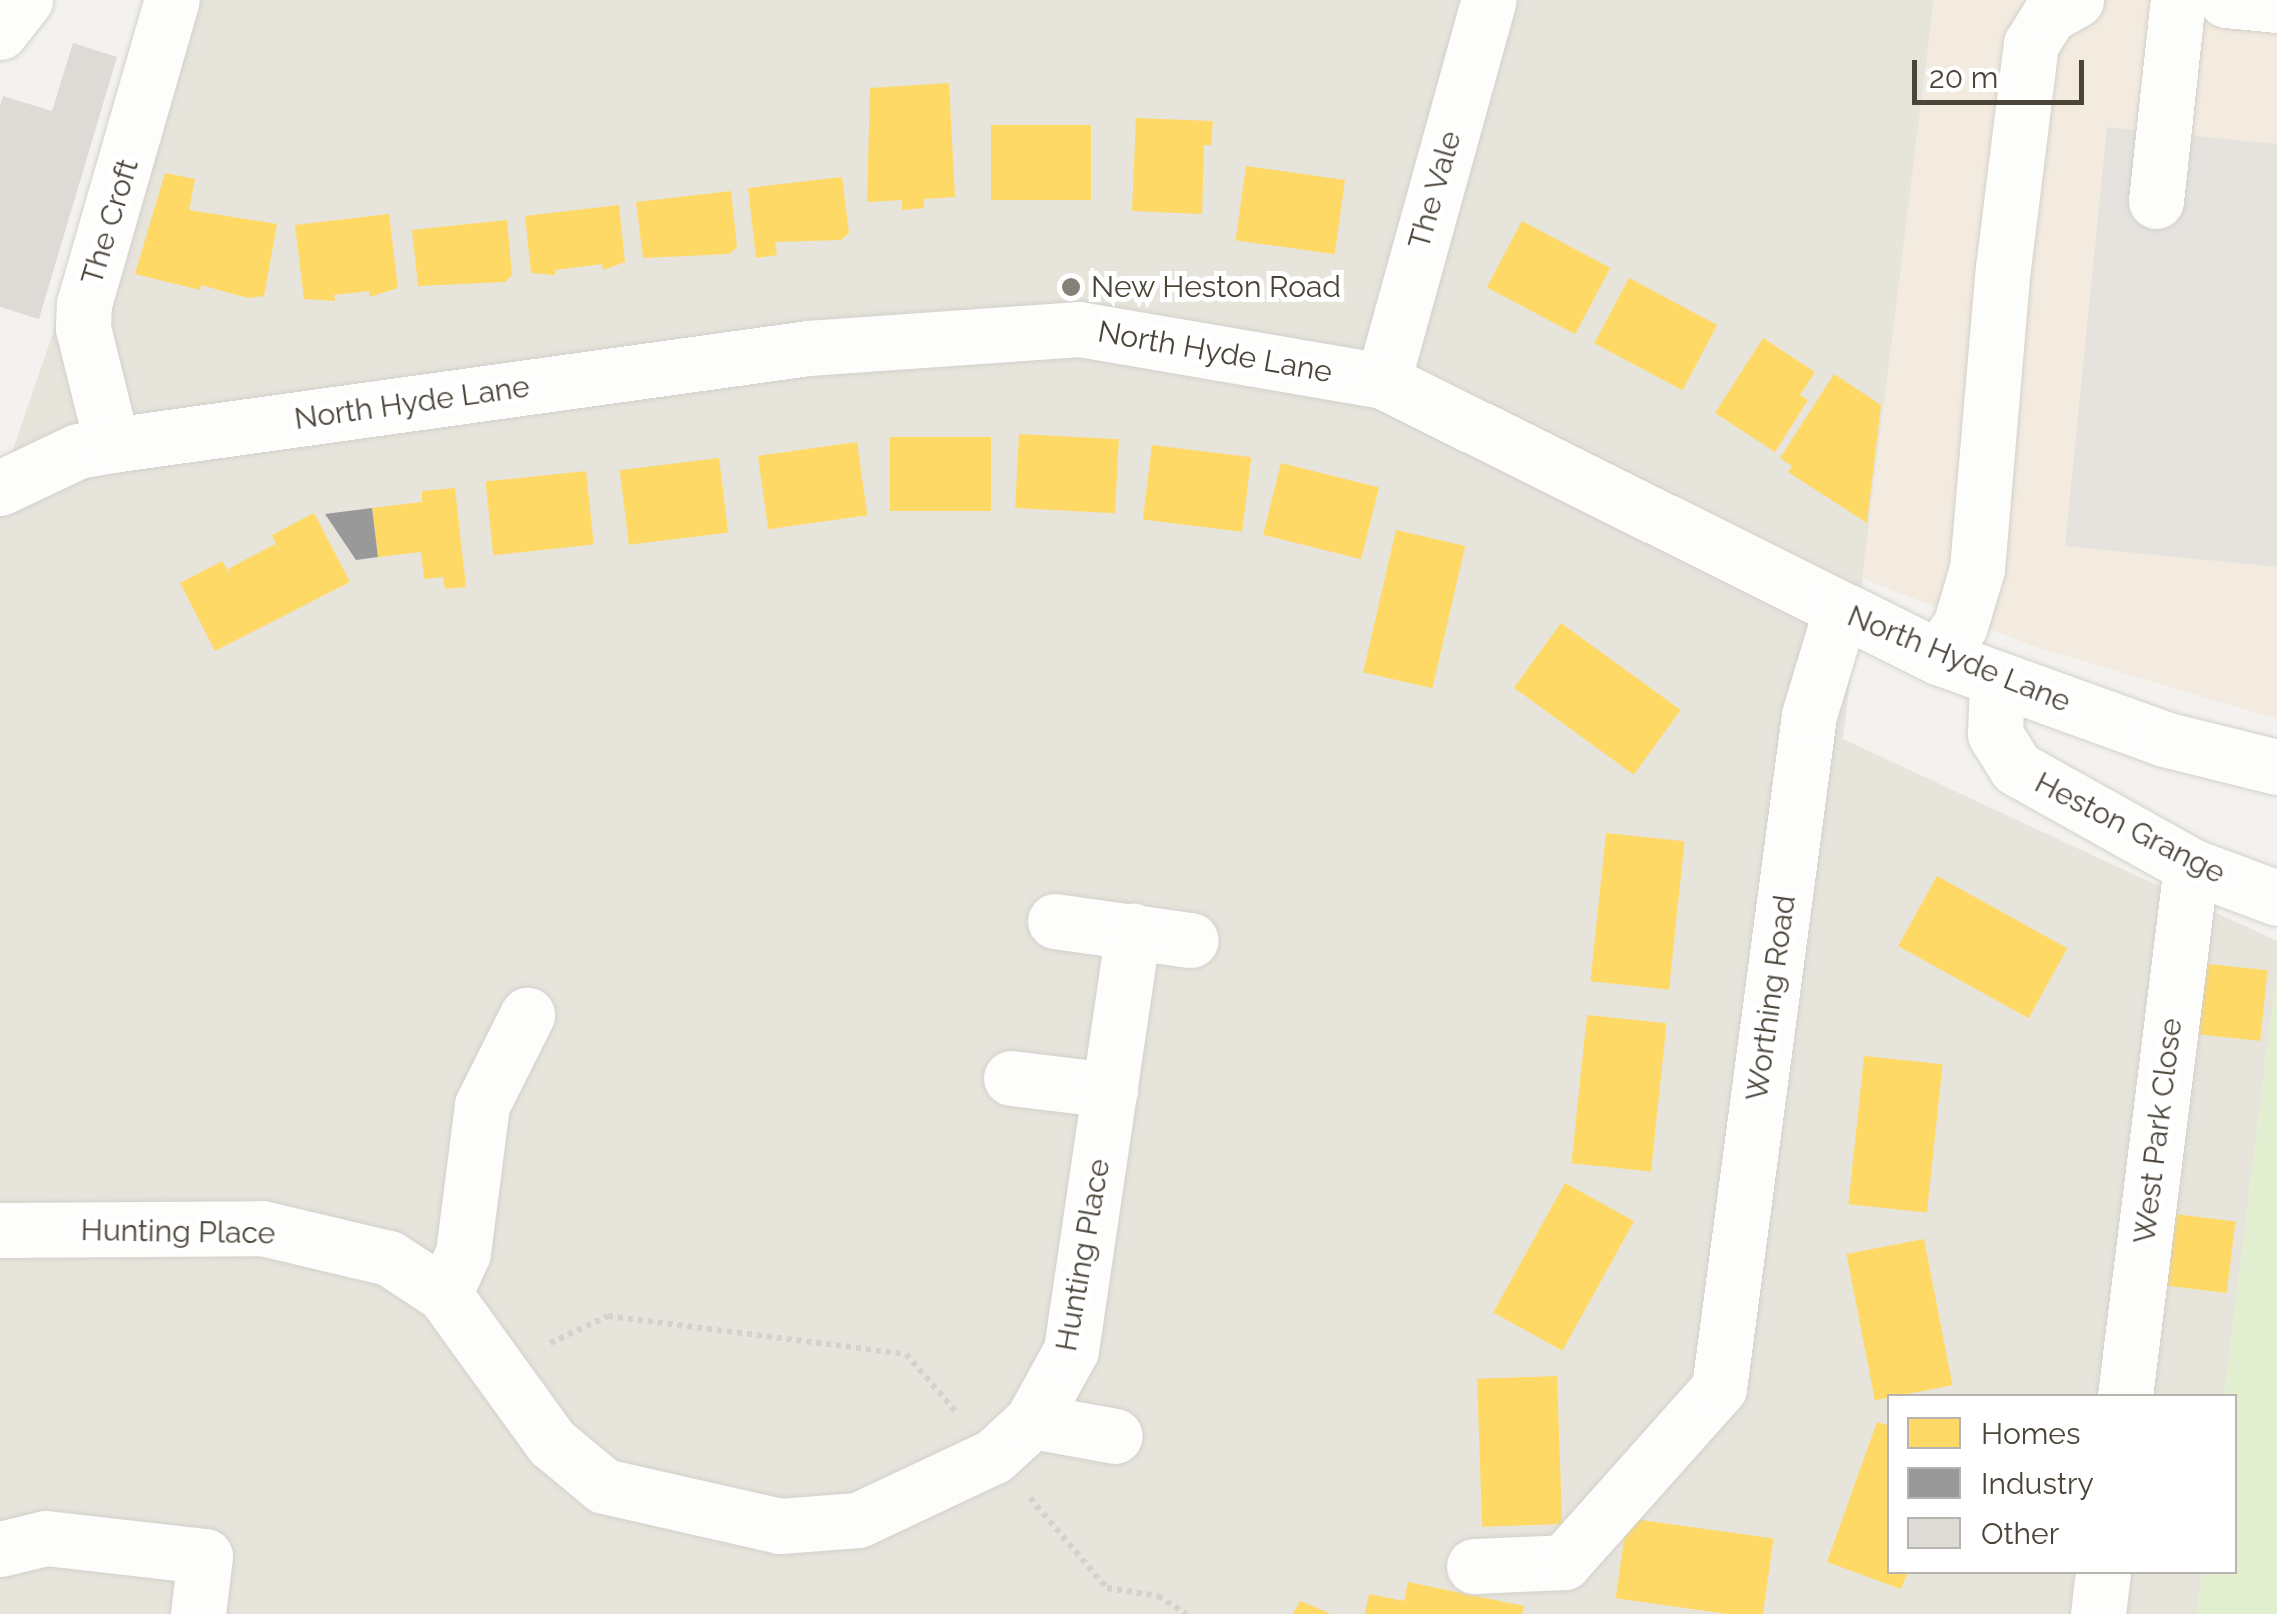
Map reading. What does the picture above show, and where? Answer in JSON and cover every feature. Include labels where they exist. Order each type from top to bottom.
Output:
[{"type":"street","points":[[0,32],[25,0]]},
{"type":"street","name":"The Croft","points":[[95,448],[84,304],[172,0]]},
{"type":"street","name":"The Vale","points":[[1384,381],[1489,0]]},
{"type":"street","points":[[2156,201],[2178,0]]},
{"type":"street","points":[[2226,0],[2277,6]]},
{"type":"street","points":[[1938,657],[1960,626],[1977,569],[2018,124],[2031,44],[2055,5]]},
{"type":"street","name":"North Hyde Lane","points":[[0,446],[95,448],[808,348],[1079,329],[1384,381],[1840,612],[1938,657],[2164,739],[2277,768]]},
{"type":"street","name":"North Hyde Lane","points":[[0,488],[95,448]]},
{"type":"street","name":"Worthing Road","points":[[1474,1566],[1564,1562],[1719,1388],[1810,715],[1840,612]]},
{"type":"street","name":"Heston Grange","points":[[1997,680],[1994,734],[2016,768],[2190,866],[2277,898]]},
{"type":"street","name":"West Park Close","points":[[2125,1394],[2190,866]]},
{"type":"street","points":[[1056,920],[1191,940]]},
{"type":"street","name":"Hunting Place","points":[[0,1230],[262,1228],[389,1258],[444,1294],[552,1442],[604,1486],[780,1526],[858,1520],[1013,1439],[1071,1350],[1133,931]]},
{"type":"street","points":[[444,1294],[464,1253],[482,1105],[527,1015]]},
{"type":"street","points":[[1011,1078],[1110,1090]]},
{"type":"street","points":[[1013,1439],[1116,1436]]},
{"type":"street","points":[[0,1549],[46,1538],[205,1556],[198,1614]]},
{"type":"street","points":[[2098,1614],[2103,1574]]},
{"type":"path","points":[[496,1369],[608,1316],[906,1354],[1013,1439],[1106,1588],[1158,1596],[1187,1614]]},
{"type":"shaded area","points":[[151,0],[1934,0],[1843,739],[2277,941],[2277,970],[2224,1394],[1887,1394],[1887,1574],[2202,1574],[2197,1614],[0,1614],[0,488],[122,130]]},
{"type":"shaded area","points":[[1934,0],[2277,0],[2277,719],[2033,646],[1862,578]]},
{"type":"shaded area","points":[[2107,127],[2277,144],[2277,567],[2065,546]]},
{"type":"green space","points":[[2277,970],[2277,1614],[2197,1614],[2202,1574],[2237,1574],[2237,1394],[2224,1394]]},
{"type":"building: Homes","points":[[949,83],[955,197],[924,199],[924,208],[902,210],[902,200],[867,202],[870,88]]},
{"type":"building: Homes","points":[[1136,118],[1213,121],[1211,145],[1204,145],[1202,214],[1132,211]]},
{"type":"building: Homes","points":[[991,125],[1091,125],[1091,200],[991,200]]},
{"type":"building: Homes","points":[[1246,166],[1345,180],[1335,254],[1236,240]]},
{"type":"building: Homes","points":[[165,173],[195,179],[189,210],[277,224],[264,296],[248,298],[201,285],[200,290],[135,274]]},
{"type":"building: Homes","points":[[842,177],[849,233],[841,240],[775,242],[777,255],[756,258],[748,188]]},
{"type":"building: Homes","points":[[731,191],[737,247],[729,254],[643,258],[636,202]]},
{"type":"building: Homes","points":[[619,205],[625,262],[603,270],[602,264],[555,270],[555,275],[531,273],[525,216]]},
{"type":"building: Homes","points":[[389,214],[398,288],[369,297],[369,291],[334,295],[335,301],[304,299],[295,225]]},
{"type":"building: Homes","points":[[507,220],[512,275],[505,282],[418,286],[412,230]]},
{"type":"building: Homes","points":[[1522,221],[1610,268],[1575,334],[1487,287]]},
{"type":"building: Homes","points":[[1629,278],[1717,325],[1683,390],[1594,343]]},
{"type":"building: Homes","points":[[1763,338],[1815,372],[1800,395],[1808,400],[1775,452],[1715,413]]},
{"type":"building: Homes","points":[[1834,374],[1881,405],[1867,523],[1788,472],[1792,466],[1780,458]]},
{"type":"building: Homes","points":[[1019,434],[1119,439],[1115,513],[1015,508]]},
{"type":"building: Homes","points":[[890,437],[991,437],[991,511],[890,511]]},
{"type":"building: Homes","points":[[857,442],[867,515],[768,529],[758,456]]},
{"type":"building: Homes","points":[[1152,445],[1251,457],[1242,532],[1143,519]]},
{"type":"building: Homes","points":[[719,458],[728,532],[629,545],[620,470]]},
{"type":"building: Homes","points":[[1281,463],[1379,487],[1361,559],[1263,535]]},
{"type":"building: Homes","points":[[586,471],[594,545],[493,555],[486,482]]},
{"type":"building: Homes","points":[[455,488],[466,587],[445,589],[443,577],[424,579],[421,552],[378,557],[372,508],[422,502],[422,491]]},
{"type":"building: Homes","points":[[314,513],[350,582],[215,651],[180,583],[222,561],[233,580],[228,569],[275,544],[281,555],[272,535]]},
{"type":"building: Homes","points":[[1396,530],[1465,546],[1432,688],[1363,672]]},
{"type":"building: Homes","points":[[1561,623],[1681,710],[1634,775],[1514,688]]},
{"type":"building: Homes","points":[[1606,833],[1685,841],[1669,989],[1590,981]]},
{"type":"building: Homes","points":[[1937,876],[2067,948],[2029,1018],[1898,946]]},
{"type":"building: Homes","points":[[2198,963],[2268,970],[2260,1041],[2191,1034]]},
{"type":"building: Homes","points":[[1587,1015],[1667,1023],[1651,1172],[1571,1163]]},
{"type":"building: Homes","points":[[1864,1056],[1943,1064],[1927,1212],[1848,1204]]},
{"type":"building: Homes","points":[[1565,1183],[1634,1221],[1562,1351],[1493,1312]]},
{"type":"building: Homes","points":[[2166,1213],[2235,1222],[2227,1293],[2157,1284]]},
{"type":"building: Homes","points":[[1924,1239],[1952,1385],[1887,1394],[1887,1398],[1875,1400],[1846,1254]]},
{"type":"building: Homes","points":[[1557,1376],[1562,1524],[1482,1527],[1477,1379]]},
{"type":"building: Homes","points":[[1877,1422],[1887,1425],[1887,1574],[1907,1574],[1901,1589],[1827,1562]]},
{"type":"building: Homes","points":[[1627,1518],[1774,1539],[1763,1614],[1728,1614],[1616,1598]]},
{"type":"building: Homes","points":[[1408,1582],[1524,1606],[1522,1614],[1365,1614],[1369,1594],[1404,1601]]},
{"type":"building: Homes","points":[[1300,1601],[1331,1614],[1293,1614]]},
{"type":"building: Industry","points":[[372,508],[378,557],[356,560],[325,514]]},
{"type":"building: Other","points":[[73,43],[117,57],[39,319],[0,307],[0,106],[3,96],[52,111]]},
{"type":"place","name":"New Heston Road","points":[[1071,287]]}]
